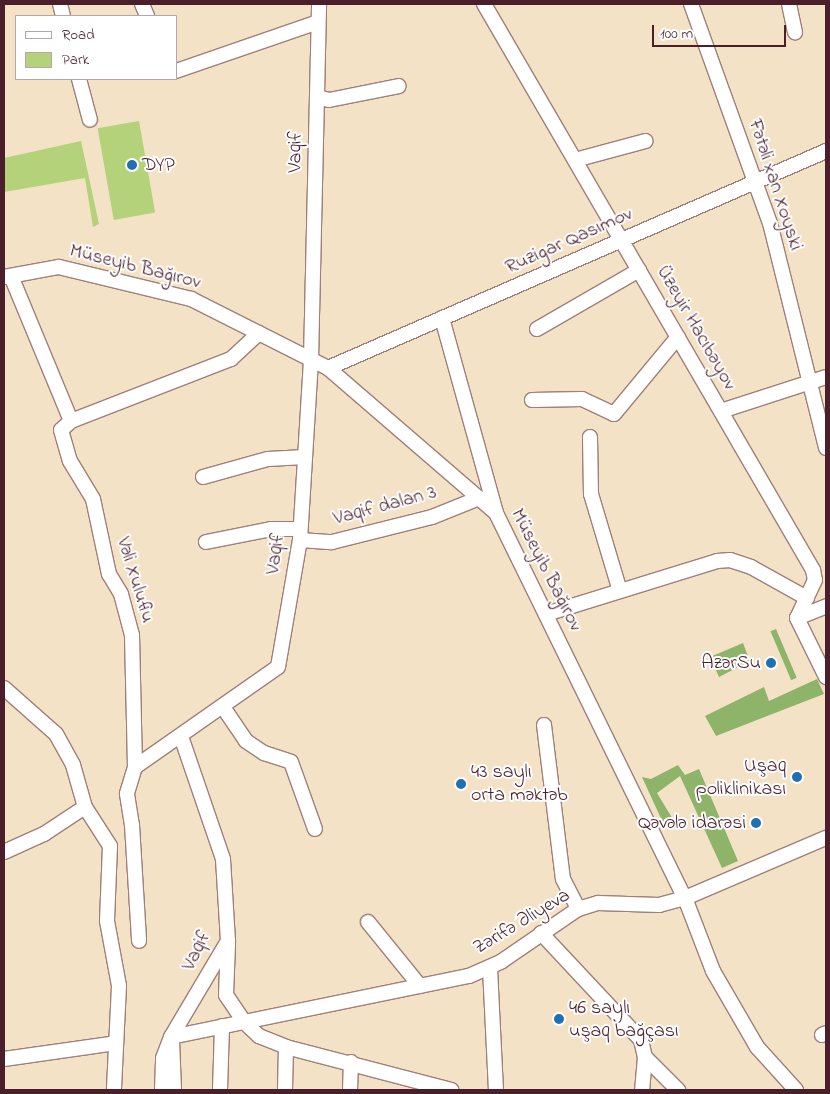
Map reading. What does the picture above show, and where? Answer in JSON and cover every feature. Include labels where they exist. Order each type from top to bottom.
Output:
[{"type":"street","name":"Vaqif","points":[[162,1090],[163,1058],[172,1037],[228,941],[223,859],[181,736],[278,667],[300,535],[311,360],[319,4]]},
{"type":"street","name":"Üzeyir Hacıbəyov","points":[[484,4],[813,570],[815,580],[797,618]]},
{"type":"street","name":"Fətəli xan Xoyski","points":[[691,4],[757,181],[770,222],[826,448]]},
{"type":"street","points":[[789,4],[795,32]]},
{"type":"street","points":[[178,70],[318,22]]},
{"type":"street","points":[[79,80],[90,120]]},
{"type":"street","points":[[317,97],[329,100],[400,86]]},
{"type":"street","points":[[575,160],[646,141]]},
{"type":"street","name":"Ruzigar Qasımov","points":[[328,368],[826,151]]},
{"type":"street","name":"Müseyib Bağırov","points":[[7,277],[59,267],[191,299],[328,368],[496,513],[685,898],[723,988],[757,1047],[796,1090]]},
{"type":"street","points":[[538,329],[639,270]]},
{"type":"street","points":[[7,277],[71,421],[231,359],[259,333]]},
{"type":"street","points":[[442,318],[496,513]]},
{"type":"street","points":[[532,400],[582,399],[614,414],[678,338]]},
{"type":"street","points":[[721,411],[826,378]]},
{"type":"street","name":"Vəli Xuluflu","points":[[71,421],[61,430],[63,438],[70,461],[93,500],[108,574],[121,594],[132,635],[135,767]]},
{"type":"street","points":[[590,437],[590,494],[620,591]]},
{"type":"street","points":[[203,476],[268,460],[305,457]]},
{"type":"street","name":"Vaqif dalan 3","points":[[206,542],[272,529],[332,542],[432,517],[479,498]]},
{"type":"street","points":[[546,614],[730,560],[751,567],[807,598]]},
{"type":"street","points":[[826,606],[797,618],[826,677]]},
{"type":"street","points":[[4,688],[56,734],[73,765],[85,807],[110,846],[107,921],[120,986],[114,1090]]},
{"type":"street","points":[[223,707],[246,742],[264,753],[291,762],[315,829]]},
{"type":"street","points":[[544,725],[563,879],[578,909]]},
{"type":"street","points":[[139,941],[132,825],[127,794],[135,767],[181,736]]},
{"type":"street","points":[[4,852],[44,834],[85,807]]},
{"type":"street","name":"Zərifə Əliyeva","points":[[172,1037],[469,976],[490,968],[578,909],[598,903],[659,905],[685,898],[826,838]]},
{"type":"street","points":[[368,922],[420,986]]},
{"type":"street","points":[[542,933],[641,1040],[645,1057],[642,1090]]},
{"type":"street","points":[[228,941],[226,995],[244,1022],[259,1036],[286,1047],[351,1062],[412,1084],[443,1089]]},
{"type":"street","points":[[490,968],[496,1090]]},
{"type":"street","points":[[220,1090],[222,1026]]},
{"type":"street","points":[[172,1037],[174,1090]]},
{"type":"street","points":[[4,1060],[116,1043]]},
{"type":"street","points":[[284,1090],[286,1047]]},
{"type":"street","points":[[645,1057],[678,1090]]},
{"type":"street","points":[[350,1090],[351,1062]]},
{"type":"green space","points":[[139,121],[155,213],[114,220],[98,128]]},
{"type":"green space","points":[[81,141],[99,224],[93,227],[85,178],[4,192],[4,158]]},
{"type":"green space","points":[[776,629],[797,678],[791,680],[770,631]]},
{"type":"green space","points":[[743,643],[750,661],[719,677],[710,657]]},
{"type":"green space","points":[[817,679],[824,694],[716,736],[705,716],[764,687],[769,701]]},
{"type":"green space","points":[[678,765],[685,775],[699,769],[738,861],[722,868],[680,776],[657,793],[674,821],[664,825],[642,777],[651,779]]},
{"type":"place","name":"DYP","points":[[132,165]]},
{"type":"place","name":"AzərSu","points":[[771,663]]},
{"type":"place","name":"Uşaq poliklinikası","points":[[797,777]]},
{"type":"place","name":"43 saylı orta məktəb","points":[[461,784]]},
{"type":"place","name":"Qəvələ idarəsi","points":[[756,823]]},
{"type":"place","name":"46 saylı uşaq bağçası","points":[[559,1019]]}]
